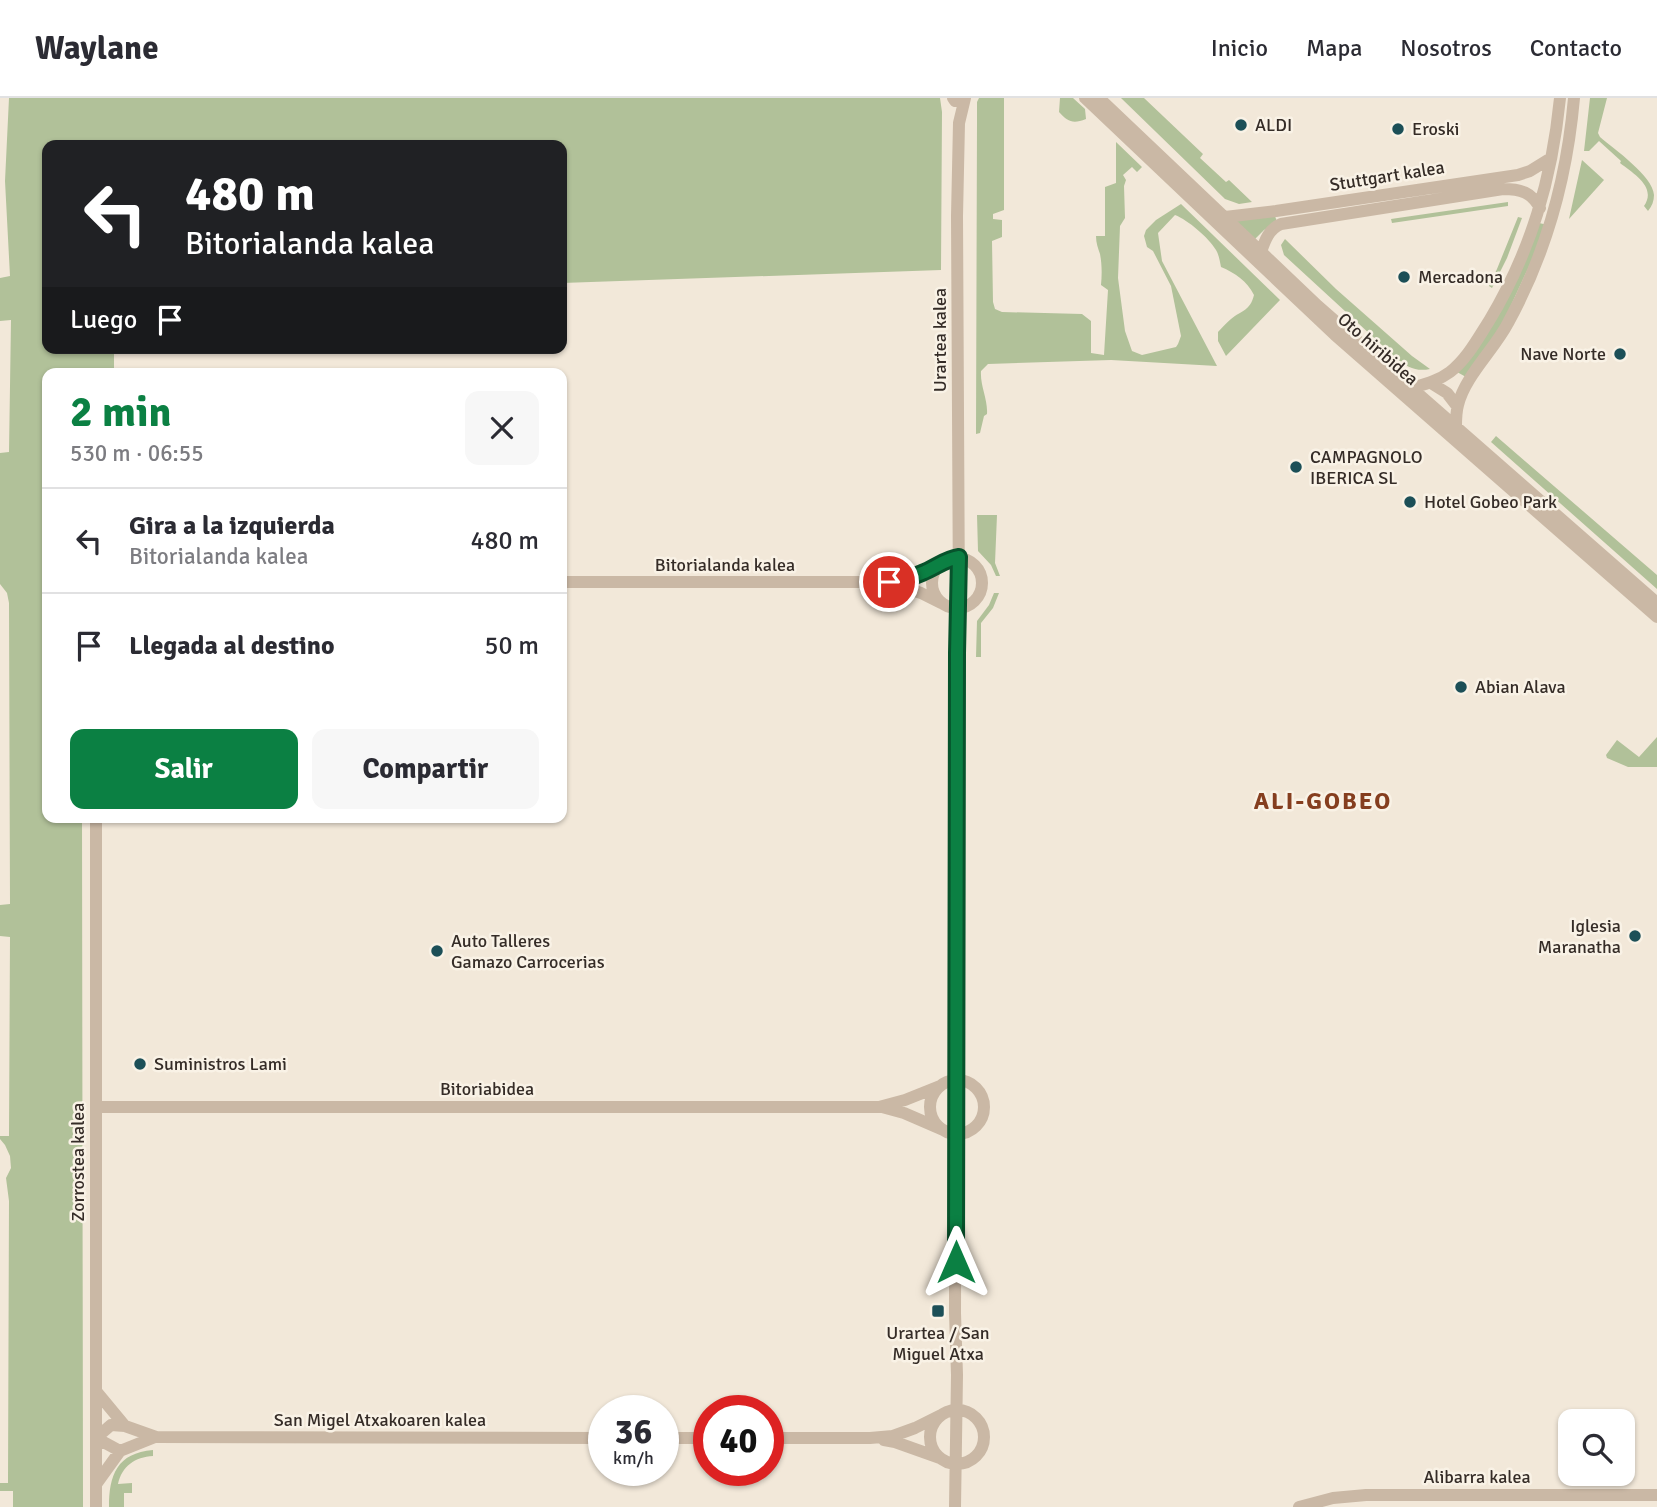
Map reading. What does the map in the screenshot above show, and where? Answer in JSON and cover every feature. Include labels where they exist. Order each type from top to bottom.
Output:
[{"type":"street","name":"Oto hiribidea","points":[[1085,98],[1335,335],[1657,617]]},
{"type":"street","name":"Oto hiribidea","points":[[1100,98],[1318,306],[1657,603]]},
{"type":"street","points":[[1411,388],[1442,378],[1457,366],[1482,333],[1509,285],[1540,208],[1556,137],[1560,98]]},
{"type":"street","points":[[1456,427],[1457,406],[1468,382],[1508,325],[1532,275],[1552,223],[1571,139],[1574,98]]},
{"type":"street","name":"Urartea kalea","points":[[955,1507],[959,557],[957,216],[960,123],[957,99]]},
{"type":"street","name":"Stuttgart kalea","points":[[1225,217],[1518,175],[1551,158]]},
{"type":"street","name":"Stuttgart kalea","points":[[1261,252],[1271,230],[1281,224],[1503,189],[1524,191],[1540,208]]},
{"type":"street","points":[[1431,383],[1447,393],[1457,406]]},
{"type":"street","points":[[959,557],[976,565],[983,583],[976,601],[968,606],[950,608],[935,596],[931,584],[933,573],[940,564],[959,557]]},
{"type":"street","name":"Bitorialanda kalea","points":[[567,582],[889,582],[911,578],[940,564]]},
{"type":"street","name":"Bitorialanda kalea","points":[[889,582],[943,604]]},
{"type":"street","name":"Zorrostea kalea","points":[[96,823],[96,1507]]},
{"type":"street","points":[[957,1079],[975,1087],[984,1100],[984,1108],[983,1116],[973,1129],[956,1135],[941,1129],[935,1122],[930,1104],[932,1095],[940,1086],[957,1079]]},
{"type":"street","name":"Bitoriabidea","points":[[879,1107],[940,1086]]},
{"type":"street","name":"Bitoriabidea","points":[[96,1107],[879,1107],[904,1113],[941,1129]]},
{"type":"street","points":[[96,1391],[125,1426]]},
{"type":"street","points":[[784,1438],[893,1436],[956,1409],[977,1419],[982,1425],[984,1440],[973,1459],[955,1464],[895,1442],[870,1438]]},
{"type":"street","points":[[941,1415],[931,1428],[930,1437],[931,1445],[941,1459]]},
{"type":"street","points":[[96,1483],[120,1451],[96,1438],[111,1425],[125,1426]]},
{"type":"street","name":"San Migel Atxakoaren kalea","points":[[125,1426],[156,1437],[588,1438]]},
{"type":"street","name":"San Migel Atxakoaren kalea","points":[[120,1451],[156,1437]]},
{"type":"street","name":"Alibarra kalea","points":[[1299,1507],[1348,1496],[1444,1501],[1657,1495]]},
{"type":"green space","points":[[9,98],[940,98],[942,112],[941,270],[567,283],[567,140],[42,140],[42,354],[114,354],[114,368],[42,368],[42,823],[82,823],[83,1507],[13,1507],[13,1491],[0,1491],[0,1483],[8,1483],[9,1201],[6,1178],[11,1168],[10,1156],[0,1139],[0,1136],[9,1136],[10,937],[0,936],[0,905],[10,904],[9,603],[7,593],[0,584],[0,453],[9,452],[11,320],[0,321],[0,278],[10,276],[5,181]]},
{"type":"green space","points":[[979,98],[1004,98],[1004,210],[993,214],[993,219],[1002,220],[1002,237],[992,241],[995,309],[1002,312],[1082,314],[1091,321],[1091,353],[1104,355],[1108,290],[1101,285],[1101,262],[1096,236],[1105,236],[1105,187],[1116,183],[1116,142],[1142,167],[1137,172],[1132,167],[1123,175],[1126,180],[1125,218],[1120,226],[1118,278],[1125,331],[1132,351],[1142,355],[1176,347],[1181,336],[1171,286],[1153,251],[1147,247],[1144,236],[1156,220],[1181,204],[1280,300],[1226,356],[1218,341],[1218,332],[1248,307],[1254,295],[1240,278],[1221,267],[1213,245],[1186,221],[1175,215],[1158,233],[1162,261],[1217,366],[1111,360],[988,364],[981,371],[987,414],[984,416],[980,433],[976,434]]},
{"type":"green space","points":[[1060,98],[1073,98],[1085,109],[1086,119],[1074,122],[1065,118],[1059,112]]},
{"type":"green space","points":[[1121,98],[1144,98],[1203,154],[1200,158],[1252,202],[1239,204],[1225,199]]},
{"type":"green space","points":[[1590,98],[1607,98],[1598,133],[1647,180],[1654,195],[1648,211],[1644,206],[1648,193],[1646,187],[1620,163],[1621,161],[1599,141],[1589,151],[1584,151]]},
{"type":"green space","points":[[1582,160],[1604,180],[1569,219]]},
{"type":"green space","points":[[1508,202],[1508,206],[1392,223],[1391,219]]},
{"type":"green space","points":[[1275,216],[1277,222],[1254,240],[1235,220]]},
{"type":"green space","points":[[1518,217],[1522,218],[1492,288],[1489,286]]},
{"type":"green space","points":[[1539,223],[1548,225],[1502,325],[1466,377],[1457,372]]},
{"type":"green space","points":[[1285,239],[1336,289],[1430,369],[1412,368],[1396,358],[1284,255],[1281,245]]},
{"type":"green space","points":[[1496,436],[1657,575],[1657,589],[1491,442]]},
{"type":"green space","points":[[977,515],[997,515],[995,563],[1000,576],[996,576],[991,565],[978,551]]},
{"type":"green space","points":[[994,593],[999,593],[993,608],[981,623],[981,657],[976,657],[977,621]]},
{"type":"green space","points":[[1657,737],[1657,767],[1628,767],[1607,758],[1606,755],[1617,740],[1639,757]]},
{"type":"green space","points":[[153,1450],[153,1456],[140,1458],[123,1472],[118,1484],[132,1483],[132,1493],[124,1493],[124,1507],[109,1507],[113,1476],[123,1461],[141,1452]]},
{"type":"place","name":"ALDI","points":[[1241,125]]},
{"type":"place","name":"Eroski","points":[[1398,129]]},
{"type":"place","name":"Mercadona","points":[[1404,277]]},
{"type":"place","name":"Nave Norte","points":[[1620,354]]},
{"type":"place","name":"CAMPAGNOLO IBERICA SL","points":[[1296,467]]},
{"type":"place","name":"Hotel Gobeo Park","points":[[1410,502]]},
{"type":"place","name":"Abian Alava","points":[[1461,687]]},
{"type":"place","name":"Iglesia Maranatha","points":[[1635,936]]},
{"type":"place","name":"Auto Talleres Gamazo Carrocerias","points":[[437,951]]},
{"type":"place","name":"Suministros Lami","points":[[140,1064]]},
{"type":"place","name":"Urartea / San Miguel Atxa","points":[[938,1311]]},
{"type":"district","name":"ALI-GOBEO","points":[[1323,801]]},
{"type":"route","points":[[889,582],[911,578],[948,559],[959,557],[956,1262]]}]
